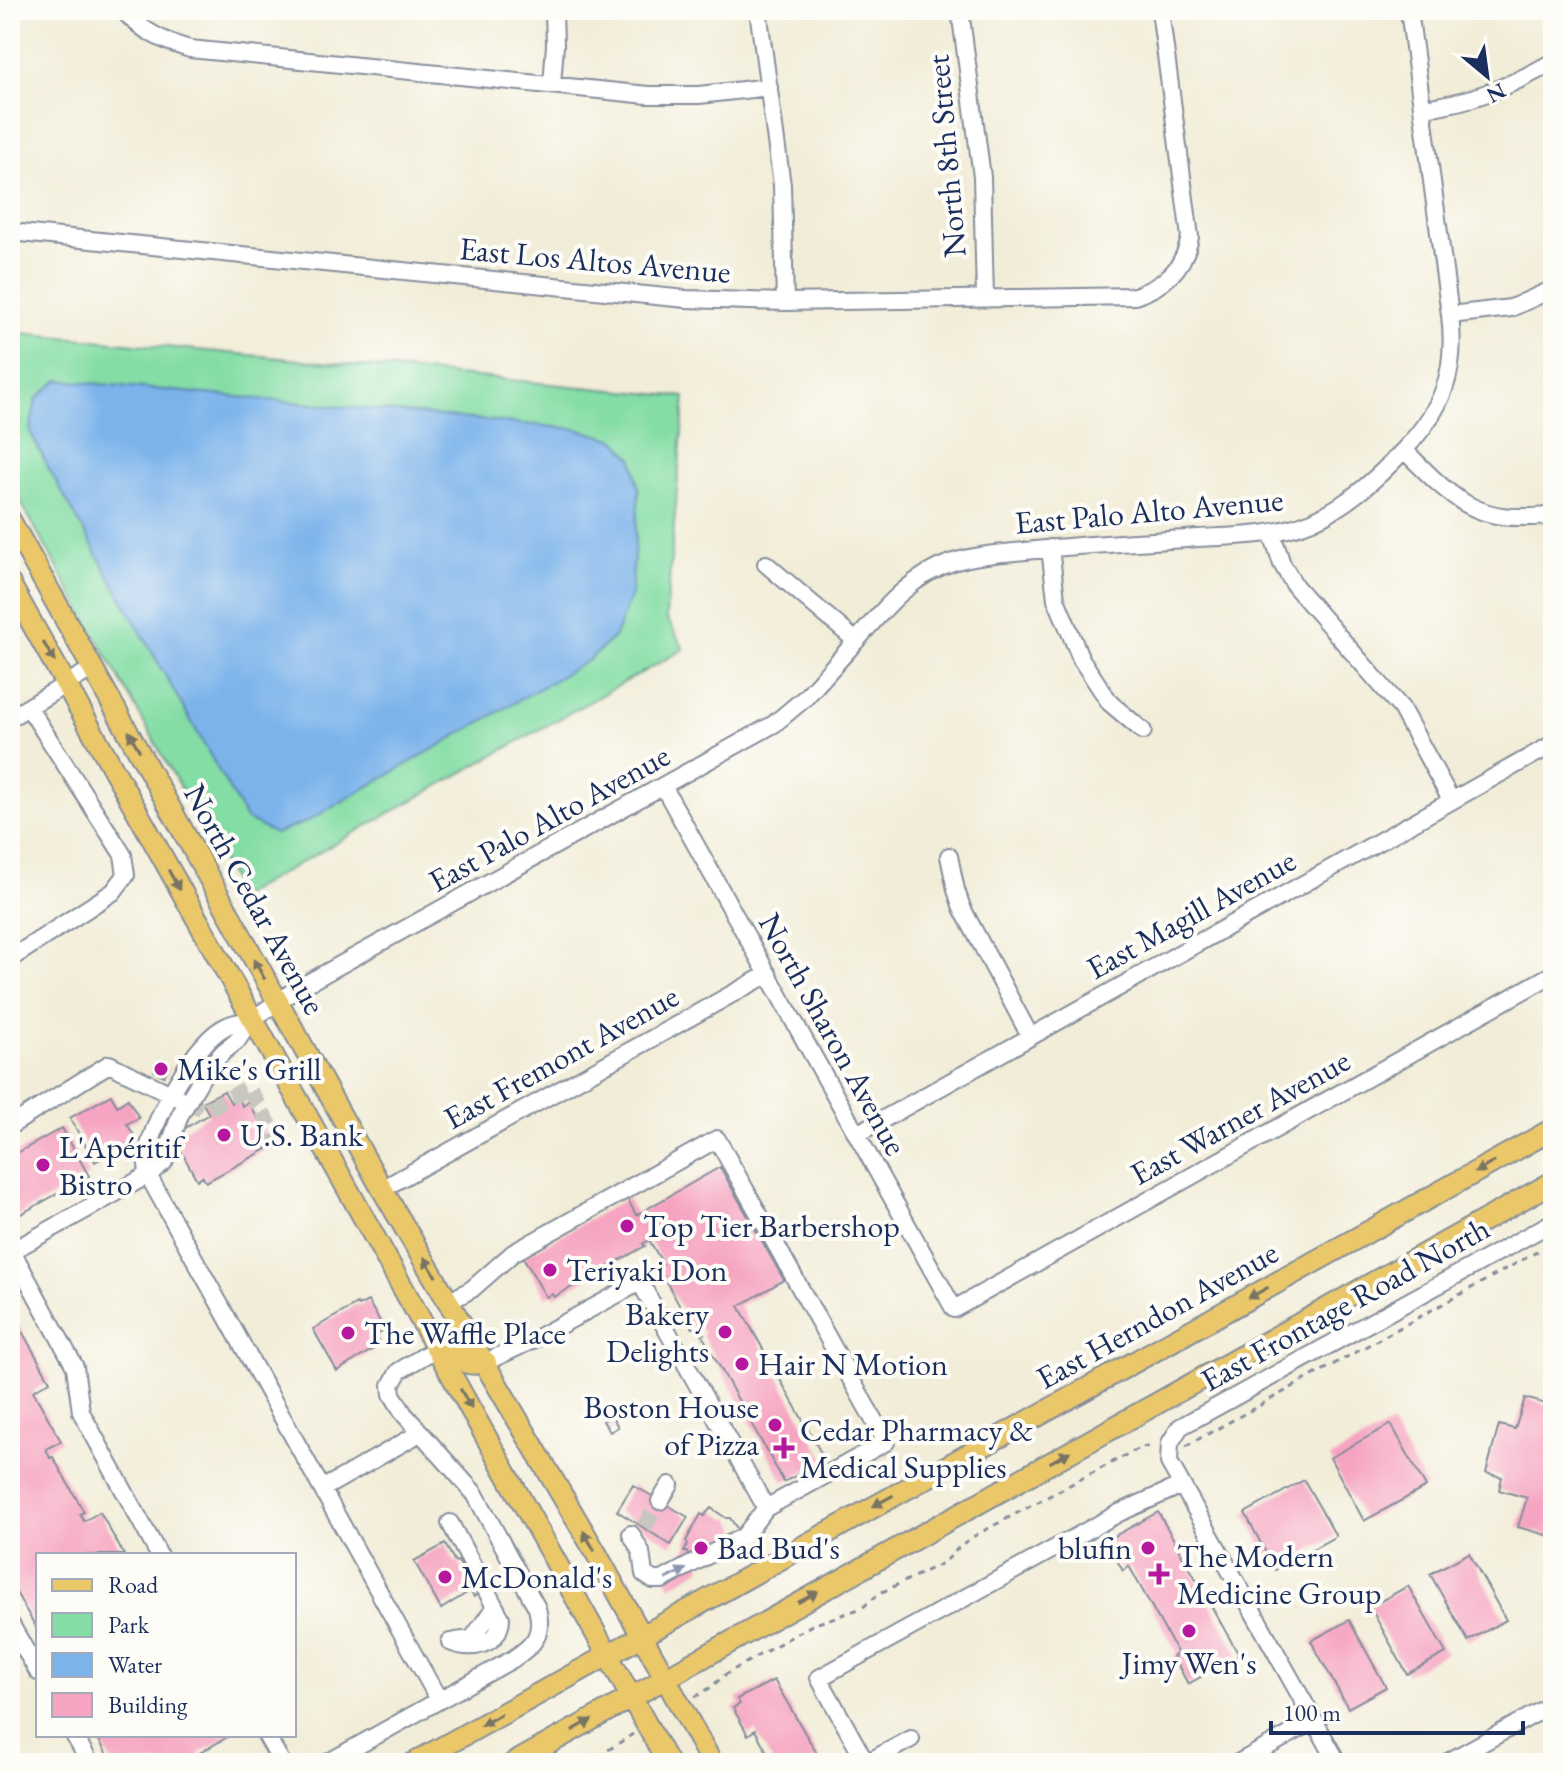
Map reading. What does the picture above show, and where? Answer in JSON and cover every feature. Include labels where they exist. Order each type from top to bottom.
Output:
[{"type":"main road","name":"North Cedar Avenue","points":[[10,520],[382,1189],[486,1362],[712,1763]]},
{"type":"main road","name":"North Cedar Avenue","points":[[10,584],[668,1763]]},
{"type":"main road","name":"East Herndon Avenue","points":[[414,1763],[1553,1129]]},
{"type":"main road","points":[[514,1763],[1553,1182]]},
{"type":"main road","points":[[353,1200],[398,1253],[455,1354],[462,1362],[473,1366],[486,1362]]},
{"type":"street","points":[[123,10],[135,23],[160,40],[190,49],[648,95],[699,95],[769,87]]},
{"type":"street","points":[[552,85],[554,10]]},
{"type":"street","points":[[758,10],[782,185],[785,302]]},
{"type":"street","name":"North 8th Street","points":[[960,10],[982,177],[985,298]]},
{"type":"street","name":"East Los Altos Avenue","points":[[10,232],[670,298],[785,302],[1120,298],[1149,291],[1172,276],[1188,250],[1190,222],[1160,10]]},
{"type":"street","name":"East Palo Alto Avenue","points":[[251,1020],[789,713],[892,600],[928,572],[974,556],[1272,534],[1315,520],[1360,493],[1404,450],[1431,417],[1445,389],[1453,360],[1450,315],[1409,10]]},
{"type":"street","points":[[1422,108],[1468,101],[1492,93],[1553,62]]},
{"type":"street","points":[[1450,315],[1511,308],[1553,289]]},
{"type":"street","points":[[1404,450],[1461,502],[1484,514],[1547,517],[1553,514]]},
{"type":"street","points":[[1272,534],[1282,564],[1295,586],[1401,708],[1451,800]]},
{"type":"street","points":[[1050,548],[1056,599],[1081,659],[1110,703],[1143,731]]},
{"type":"street","points":[[766,564],[856,641]]},
{"type":"street","points":[[10,718],[93,668]]},
{"type":"street","points":[[10,959],[113,892],[126,875],[123,855],[29,708]]},
{"type":"street","name":"East Magill Avenue","points":[[857,1134],[1553,744]]},
{"type":"street","name":"North Sharon Avenue","points":[[663,786],[954,1309]]},
{"type":"street","points":[[949,856],[962,908],[1030,1036]]},
{"type":"street","name":"East Fremont Avenue","points":[[382,1189],[768,974]]},
{"type":"street","name":"East Warner Avenue","points":[[954,1309],[1553,974]]},
{"type":"street","points":[[251,1020],[228,1025],[209,1039],[188,1064],[171,1094],[147,1156],[148,1175],[439,1700]]},
{"type":"street","points":[[158,1553],[81,1412],[75,1367],[12,1251],[148,1175],[164,1162],[187,1102],[205,1072],[237,1041],[251,1020]]},
{"type":"street","points":[[10,1126],[109,1064],[187,1102]]},
{"type":"street","points":[[450,1301],[472,1289],[513,1253],[717,1139],[886,1442],[766,1508],[744,1536],[662,1580],[653,1580],[644,1574],[641,1552],[631,1534]]},
{"type":"street","name":"East Frontage Road North","points":[[1170,1444],[1180,1427],[1553,1222]]},
{"type":"street","points":[[486,1362],[640,1282],[766,1508]]},
{"type":"street","points":[[327,1763],[513,1659],[528,1649],[538,1636],[541,1622],[537,1608],[475,1494],[397,1406],[392,1394],[391,1385],[405,1366],[437,1348]]},
{"type":"street","points":[[322,1489],[420,1433]]},
{"type":"street","points":[[1170,1444],[1169,1462],[1338,1763]]},
{"type":"street","points":[[660,1501],[670,1485]]},
{"type":"street","points":[[911,1739],[866,1763],[819,1678],[1119,1513],[1182,1485]]},
{"type":"street","points":[[450,1523],[501,1618],[501,1625],[484,1645],[464,1648],[450,1642]]},
{"type":"street","points":[[10,1623],[36,1668]]},
{"type":"street","points":[[1446,1763],[1553,1704]]},
{"type":"street","points":[[1238,1763],[1314,1721]]},
{"type":"street","points":[[75,1737],[90,1763]]},
{"type":"street","points":[[267,1737],[282,1763]]},
{"type":"path","points":[[710,1688],[726,1674],[788,1639],[835,1616],[862,1608],[880,1593],[945,1562],[976,1535],[1141,1447],[1189,1446],[1553,1243]]},
{"type":"path","points":[[588,1763],[614,1745]]},
{"type":"green space","points":[[10,332],[685,397],[666,617],[684,649],[241,896],[10,483]]},
{"type":"water","points":[[58,380],[577,429],[616,440],[633,459],[639,491],[631,595],[615,636],[589,660],[306,822],[275,834],[246,819],[30,431],[36,399]]},
{"type":"building","name":"Mike's Grill","points":[[158,1063],[169,1068],[164,1076],[154,1071]]},
{"type":"building","name":"U.S. Bank","points":[[224,1091],[231,1103],[239,1098],[242,1106],[248,1102],[270,1139],[262,1143],[267,1149],[206,1182],[202,1176],[197,1180],[176,1142],[182,1138],[179,1132],[209,1114],[202,1102]]},
{"type":"building","points":[[111,1095],[117,1106],[128,1099],[139,1118],[127,1124],[136,1139],[95,1162],[70,1118]]},
{"type":"building","points":[[62,1128],[89,1176],[10,1220],[10,1157]]},
{"type":"building","points":[[720,1167],[784,1280],[739,1306],[825,1460],[784,1482],[704,1334],[700,1328],[692,1328],[658,1267],[663,1264],[649,1240],[643,1244],[645,1246],[554,1297],[552,1294],[546,1297],[523,1257],[627,1198],[636,1215]]},
{"type":"building","name":"The Waffle Place","points":[[368,1301],[385,1330],[375,1336],[380,1345],[337,1371],[313,1329]]},
{"type":"building","points":[[10,1310],[50,1381],[33,1391],[61,1441],[46,1449],[50,1458],[53,1457],[84,1512],[80,1514],[84,1521],[100,1512],[123,1553],[36,1553],[36,1628],[10,1582]]},
{"type":"building","points":[[1525,1398],[1553,1406],[1553,1537],[1518,1527],[1527,1498],[1499,1490],[1502,1477],[1486,1473],[1499,1425],[1515,1429]]},
{"type":"building","points":[[612,1416],[618,1427],[610,1432],[603,1421]]},
{"type":"building","points":[[1391,1424],[1426,1487],[1364,1521],[1330,1458]]},
{"type":"building","points":[[1304,1480],[1336,1536],[1275,1570],[1245,1513]]},
{"type":"building","name":"Bad Bud's","points":[[633,1485],[688,1517],[671,1545],[617,1511]]},
{"type":"building","name":"Bad Bud's","points":[[711,1508],[730,1518],[740,1533],[697,1559],[702,1568],[670,1587],[663,1572],[689,1558],[684,1552],[688,1544],[686,1541],[701,1514],[704,1516]]},
{"type":"building","points":[[1158,1512],[1239,1655],[1188,1684],[1173,1656],[1178,1654],[1129,1566],[1123,1571],[1106,1541]]},
{"type":"building","name":"McDonald's","points":[[445,1544],[477,1594],[474,1597],[470,1591],[441,1609],[414,1561]]},
{"type":"building","points":[[1469,1553],[1506,1620],[1468,1641],[1430,1574]]},
{"type":"building","points":[[1408,1586],[1446,1653],[1407,1674],[1370,1607]]},
{"type":"building","points":[[1349,1620],[1386,1687],[1348,1708],[1311,1641]]},
{"type":"building","points":[[774,1680],[819,1757],[809,1763],[773,1763],[755,1730],[748,1735],[733,1708],[740,1704],[737,1699]]},
{"type":"building","points":[[97,1737],[228,1737],[198,1754],[203,1763],[112,1763]]},
{"type":"tunnel","points":[[187,1102],[206,1110],[248,1088],[286,1152]]},
{"type":"tunnel","points":[[644,1527],[660,1501]]},
{"type":"place","name":"Mike's Grill","points":[[161,1069]]},
{"type":"place","name":"U.S. Bank","points":[[224,1135]]},
{"type":"place","name":"L'Apéritif Bistro","points":[[43,1165]]},
{"type":"place","name":"Top Tier Barbershop","points":[[627,1226]]},
{"type":"place","name":"Teriyaki Don","points":[[550,1270]]},
{"type":"place","name":"Bakery Delights","points":[[725,1332]]},
{"type":"place","name":"The Waffle Place","points":[[348,1333]]},
{"type":"place","name":"Hair N Motion","points":[[742,1364]]},
{"type":"place","name":"Boston House of Pizza","points":[[775,1425]]},
{"type":"place","name":"Cedar Pharmacy & Medical Supplies","points":[[784,1448]]},
{"type":"place","name":"Bad Bud's","points":[[701,1548]]},
{"type":"place","name":"blufin","points":[[1148,1548]]},
{"type":"place","name":"The Modern Medicine Group","points":[[1159,1574]]},
{"type":"place","name":"McDonald's","points":[[445,1577]]},
{"type":"place","name":"Jimy Wen's","points":[[1189,1631]]}]
